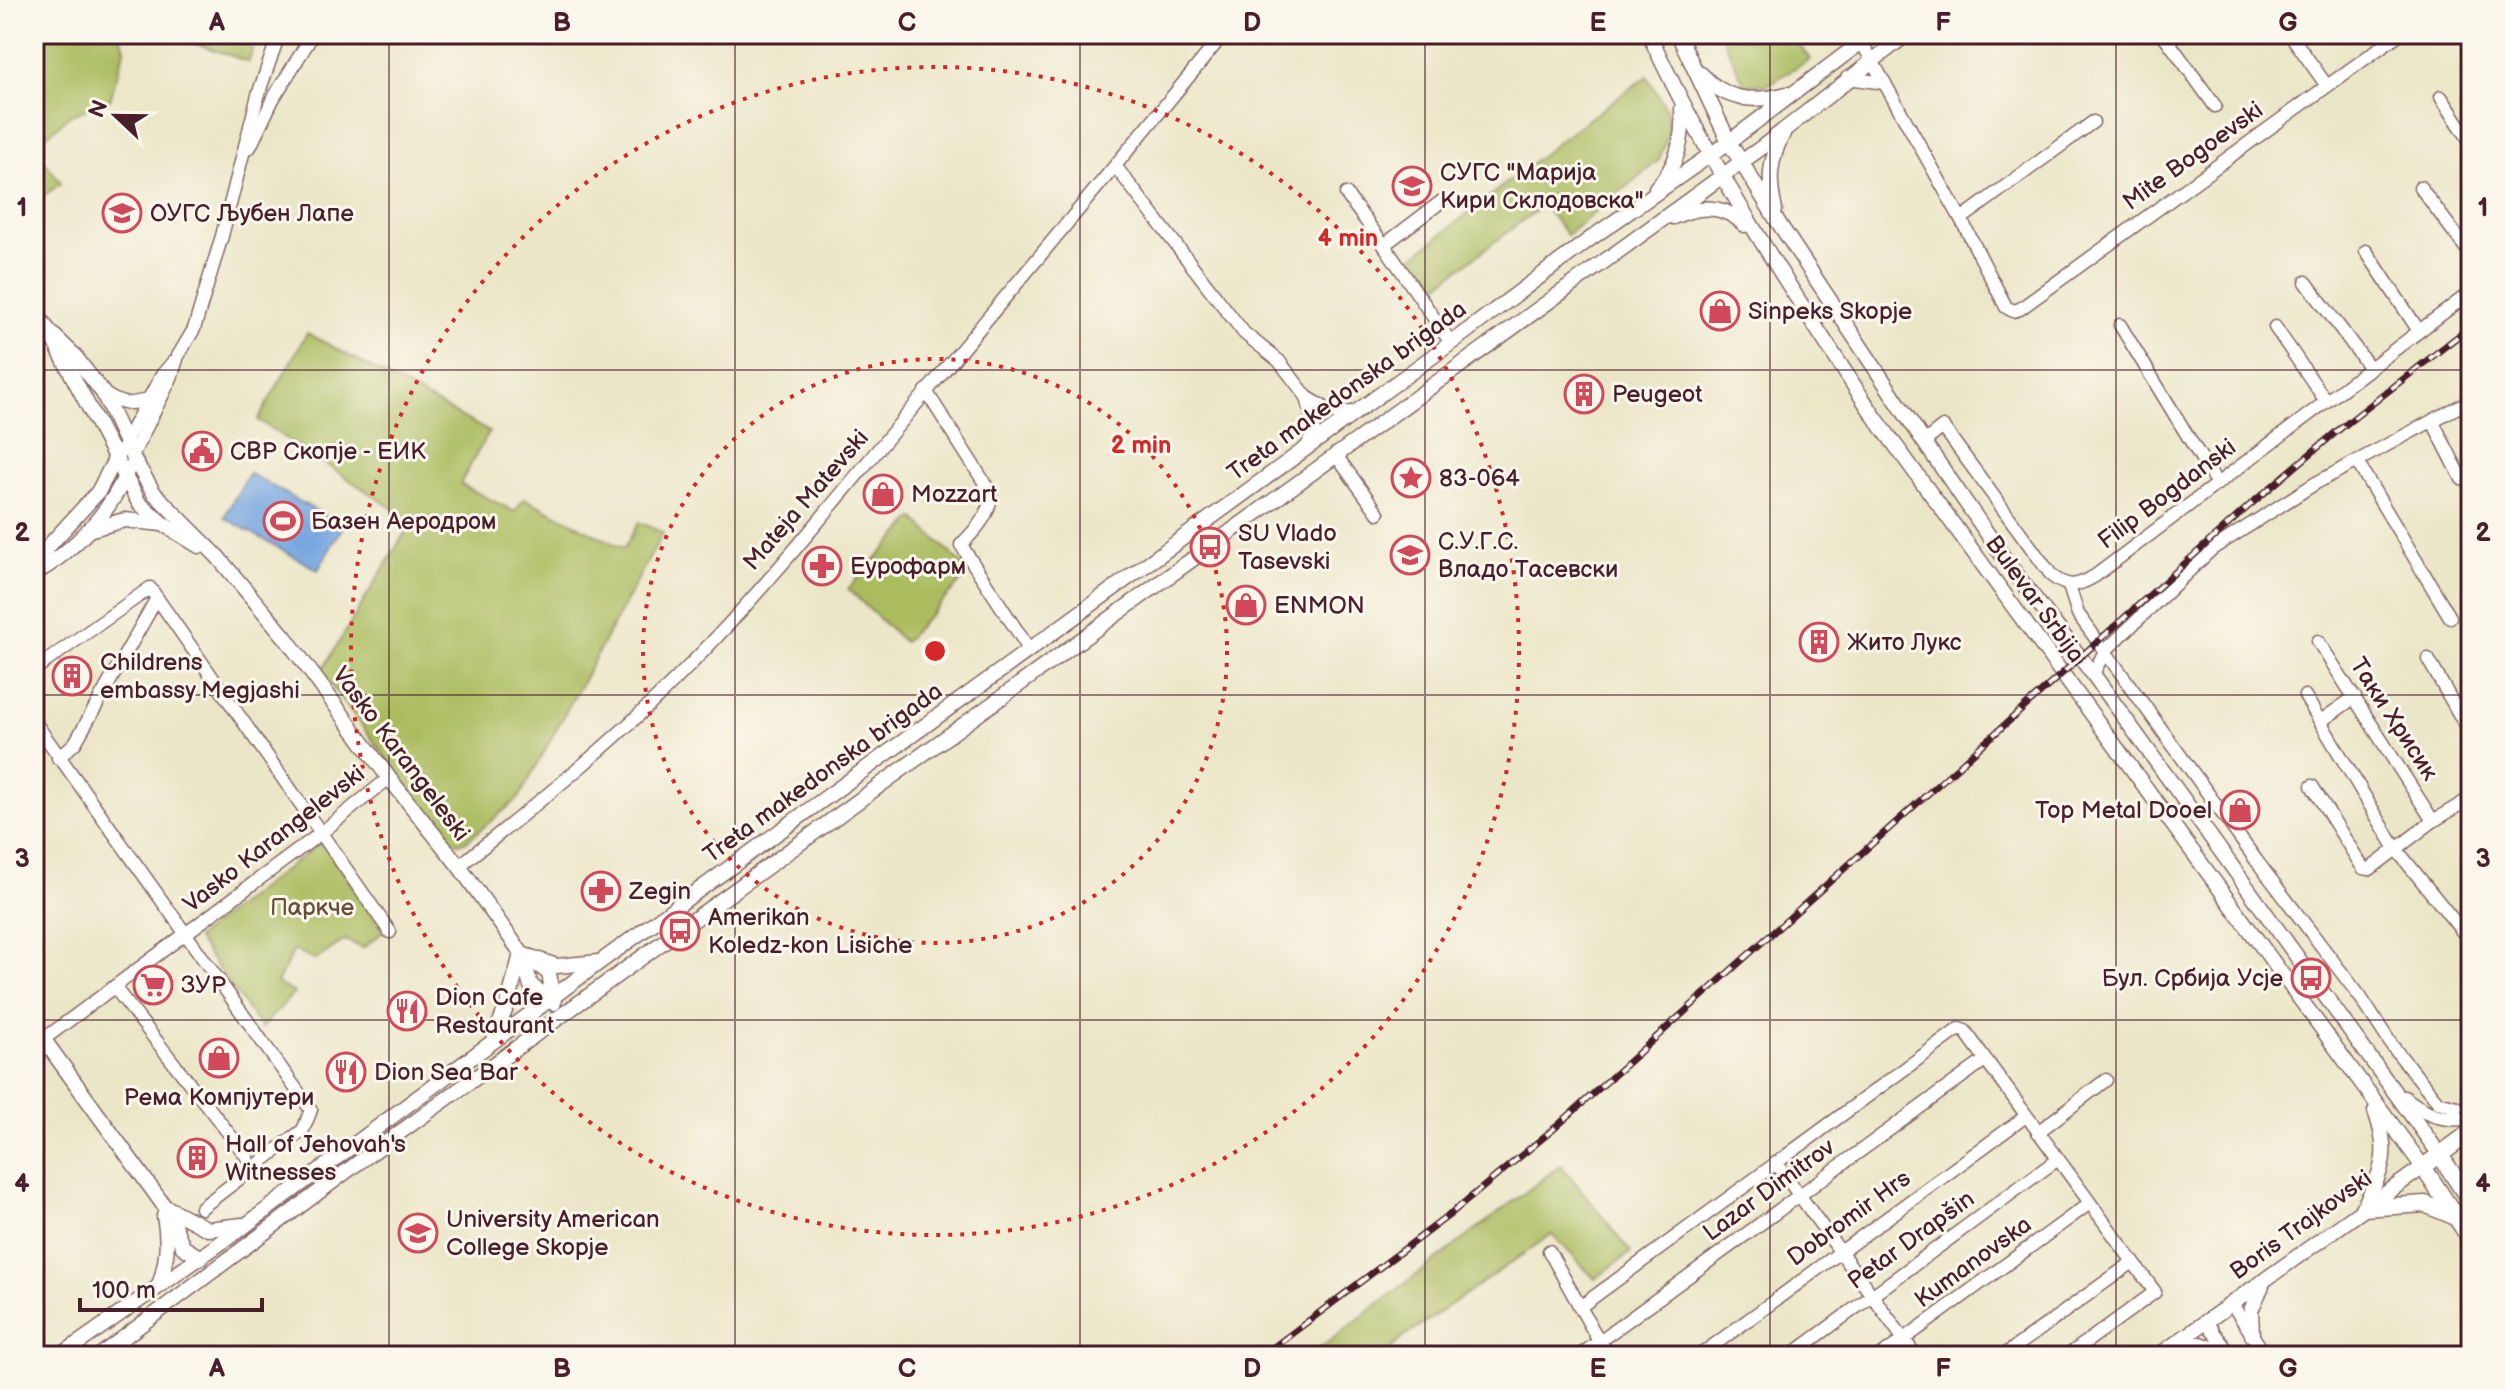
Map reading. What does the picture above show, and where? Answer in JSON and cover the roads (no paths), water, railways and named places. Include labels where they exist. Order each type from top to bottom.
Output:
[{"type":"main road","name":"Boris Trajkovski","points":[[2423,1167],[2471,1132]]},
{"type":"main road","points":[[2440,1155],[2471,1202]]},
{"type":"main road","points":[[2423,1167],[2471,1240]]},
{"type":"main road","points":[[2363,1208],[2425,1204],[2457,1218]]},
{"type":"street","points":[[34,562],[98,492],[162,375],[194,329],[258,95],[279,34]]},
{"type":"street","points":[[238,171],[273,99],[313,34]]},
{"type":"street","name":"Mateja Matevski","points":[[459,866],[544,797],[687,669],[847,488],[1116,167],[1217,42],[1213,34]]},
{"type":"street","name":"Bulevar Srbija","points":[[1649,34],[1682,107],[1721,176],[1874,416],[2423,1167]]},
{"type":"street","name":"Bulevar Srbija","points":[[1678,34],[1741,162],[1924,442],[2009,565],[2093,674],[2440,1155]]},
{"type":"street","name":"Treta makedonska brigada","points":[[99,1356],[359,1162],[564,1017],[1741,162],[1907,34]]},
{"type":"street","points":[[2163,34],[2215,106]]},
{"type":"street","points":[[2290,34],[2327,86]]},
{"type":"street","name":"Mite Bogoevski","points":[[1961,219],[2006,307],[2013,311],[2020,309],[2399,34]]},
{"type":"street","points":[[1864,37],[1871,60],[1961,219],[2093,122]]},
{"type":"street","name":"Treta makedonska brigada","points":[[60,1356],[201,1258],[600,962],[1710,156],[1864,37]]},
{"type":"street","points":[[1691,63],[1711,85],[1732,97],[1756,100],[1795,92]]},
{"type":"street","points":[[1847,78],[1885,83]]},
{"type":"street","points":[[2441,97],[2471,142]]},
{"type":"street","points":[[1639,205],[1670,171],[1680,144],[1682,107]]},
{"type":"street","points":[[1778,222],[1770,174],[1774,151],[1785,129]]},
{"type":"street","points":[[1116,167],[1237,324],[1279,361],[1307,397],[1333,413],[1355,412]]},
{"type":"street","points":[[2420,187],[2471,255]]},
{"type":"street","points":[[1346,194],[1451,343]]},
{"type":"street","points":[[1384,245],[1442,201]]},
{"type":"street","points":[[1650,226],[1691,210],[1714,208],[1733,214],[1757,235]]},
{"type":"street","points":[[2366,251],[2419,331]]},
{"type":"street","points":[[2306,282],[2370,368]]},
{"type":"street","name":"Filip Bogdanski","points":[[2069,586],[2095,576],[2471,292]]},
{"type":"street","name":"Vasko Karangeleski","points":[[34,310],[49,331],[139,503],[163,524],[217,556]]},
{"type":"street","points":[[2120,325],[2217,484]]},
{"type":"street","points":[[2275,327],[2326,401]]},
{"type":"street","name":"Vasko Karangeleski","points":[[49,331],[74,355],[103,393],[132,456],[154,493],[217,556],[285,637],[389,778],[459,866]]},
{"type":"street","points":[[34,574],[49,566],[88,530],[111,502],[171,378],[178,356]]},
{"type":"street","points":[[926,391],[991,493],[991,506],[983,522],[961,545],[1029,649]]},
{"type":"street","points":[[103,393],[129,405],[148,399]]},
{"type":"street","points":[[1307,397],[1314,427],[1308,445]]},
{"type":"street","points":[[2093,674],[2105,651],[2212,549],[2316,483],[2471,400]]},
{"type":"street","points":[[2433,422],[2462,479]]},
{"type":"street","points":[[1924,442],[1943,427],[2052,576],[2069,586],[2078,614],[2256,860],[2361,998],[2393,1047],[2438,1102],[2457,1107]]},
{"type":"street","points":[[1335,454],[1378,513]]},
{"type":"street","points":[[2357,462],[2450,617]]},
{"type":"street","points":[[88,530],[125,520],[163,524]]},
{"type":"street","points":[[34,670],[154,593]]},
{"type":"street","points":[[58,758],[75,743],[154,593]]},
{"type":"street","points":[[154,593],[390,932]]},
{"type":"street","name":"Таки Хрисик","points":[[2318,641],[2433,821]]},
{"type":"street","points":[[2428,659],[2471,735]]},
{"type":"street","points":[[2305,696],[2396,849],[2471,942]]},
{"type":"street","points":[[2321,721],[2355,697]]},
{"type":"street","points":[[34,721],[311,1110],[303,1130],[201,1208]]},
{"type":"street","name":"Vasko Karangelevski","points":[[44,1039],[321,833],[389,778]]},
{"type":"street","points":[[2312,786],[2363,868],[2370,869],[2433,821],[2471,798]]},
{"type":"street","points":[[459,866],[522,954],[531,986],[552,999],[564,1017]]},
{"type":"street","points":[[522,954],[557,966],[600,962]]},
{"type":"street","points":[[492,1041],[508,1003],[522,954]]},
{"type":"street","points":[[115,988],[248,1158]]},
{"type":"street","points":[[34,1026],[172,1220],[193,1240],[201,1258],[214,1272]]},
{"type":"street","points":[[1580,1307],[1959,1029],[1965,1031],[2155,1292],[2067,1356]]},
{"type":"street","name":"Lazar Dimitrov","points":[[1579,1356],[1985,1060]]},
{"type":"street","points":[[2038,1132],[2106,1080]]},
{"type":"street","points":[[2391,1088],[2428,1114],[2471,1117]]},
{"type":"street","points":[[2363,1208],[2382,1168],[2385,1153],[2370,1096]]},
{"type":"street","name":"Dobromir Hrs","points":[[1699,1356],[2026,1116]]},
{"type":"street","name":"Petar Drapšin","points":[[1790,1356],[2058,1159]]},
{"type":"street","points":[[1776,1163],[1916,1356]]},
{"type":"street","name":"Boris Trajkovski","points":[[2158,1356],[2423,1167]]},
{"type":"street","points":[[162,1203],[182,1218],[208,1229],[246,1225]]},
{"type":"street","points":[[159,1286],[167,1258],[168,1237],[162,1203]]},
{"type":"street","name":"Kumanovska","points":[[1881,1356],[2090,1203]]},
{"type":"street","points":[[1549,1251],[1610,1356]]},
{"type":"street","points":[[2003,1356],[2133,1262]]},
{"type":"street","points":[[2252,1335],[2251,1310],[2264,1282]]},
{"type":"street","points":[[2232,1304],[2266,1356]]},
{"type":"street","points":[[2206,1322],[2231,1355]]},
{"type":"street","points":[[2172,1346],[2200,1344],[2231,1355]]},
{"type":"water","name":"Базен Аеродром","points":[[249,473],[343,526],[318,570],[224,517]]},
{"type":"railway","points":[[1262,1356],[1448,1216],[1556,1127],[2250,505],[2336,432],[2471,326]]},
{"type":"place","name":"СУГС \"Марија Кири Склодовска\"","points":[[1412,186]]},
{"type":"place","name":"ОУГС Љубен Лапе","points":[[122,213]]},
{"type":"place","name":"Sinpeks Skopje","points":[[1720,311]]},
{"type":"place","name":"Peugeot","points":[[1584,394]]},
{"type":"place","name":"СВР Скопје - ЕИК","points":[[202,451]]},
{"type":"place","name":"83-064","points":[[1411,478]]},
{"type":"place","name":"Mozzart","points":[[883,494]]},
{"type":"place","name":"Базен Аеродром","points":[[283,521]]},
{"type":"place","name":"SU Vlado Tasevski","points":[[1210,547]]},
{"type":"place","name":"С.У.Г.С. Владо Тасевски","points":[[1410,555]]},
{"type":"place","name":"Еурофарм","points":[[822,566]]},
{"type":"place","name":"ENMON","points":[[1246,605]]},
{"type":"place","name":"Жито Лукс","points":[[1819,642]]},
{"type":"place","name":"Childrens embassy Megjashi","points":[[72,676]]},
{"type":"place","name":"Top Metal Dooel","points":[[2240,810]]},
{"type":"place","name":"Zegin","points":[[601,891]]},
{"type":"place","name":"Amerikan Koledz-kon Lisiche","points":[[680,931]]},
{"type":"place","name":"Бул. Србија Усје","points":[[2311,978]]},
{"type":"place","name":"ЗУР","points":[[153,985]]},
{"type":"place","name":"Dion Cafe Restaurant","points":[[407,1011]]},
{"type":"place","name":"Рема Компјутери","points":[[219,1058]]},
{"type":"place","name":"Dion Sea Bar","points":[[346,1072]]},
{"type":"place","name":"Hall of Jehovah's Witnesses","points":[[197,1158]]},
{"type":"place","name":"University American College Skopje","points":[[418,1233]]},
{"type":"park label","name":"Паркче","points":[[312,907]]}]
